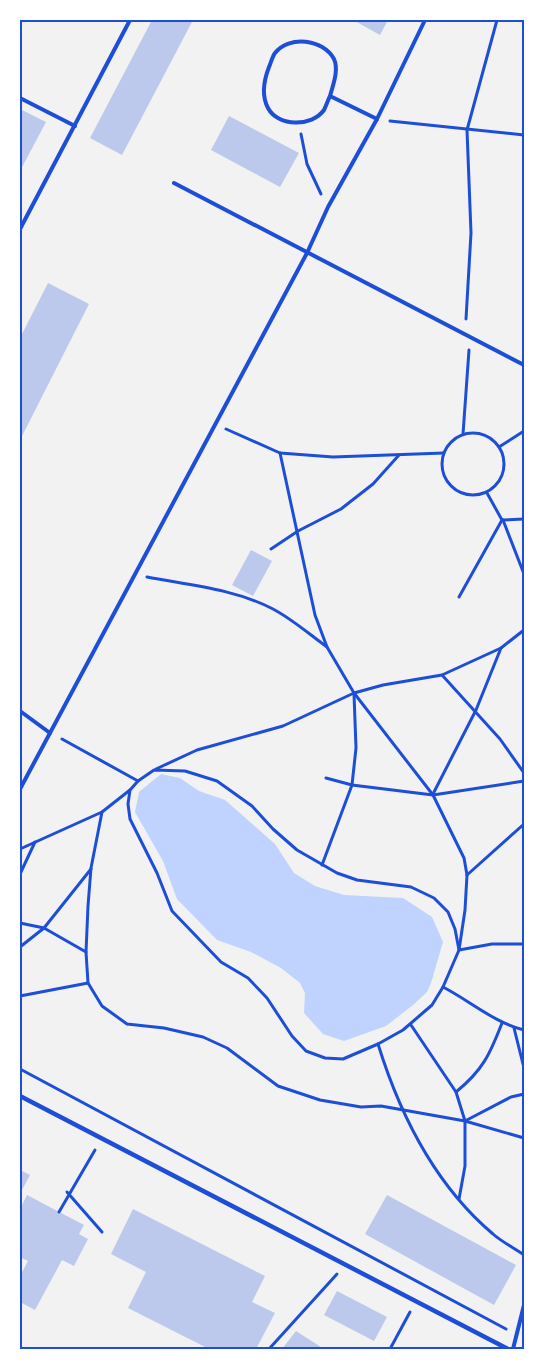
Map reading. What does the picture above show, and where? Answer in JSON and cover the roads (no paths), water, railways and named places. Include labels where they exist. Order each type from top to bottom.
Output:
[{"type":"street","points":[[20,1096],[344,1266],[508,1349]]},
{"type":"lane","points":[[20,230],[130,20]]},
{"type":"lane","points":[[20,789],[307,253],[328,207],[377,119],[425,20]]},
{"type":"lane","points":[[290,42],[309,42],[325,48],[334,60],[335,76],[330,96],[323,111],[310,120],[299,124],[282,120],[268,109],[264,96],[265,77],[275,53],[290,42]]},
{"type":"lane","points":[[330,96],[377,119]]},
{"type":"lane","points":[[20,98],[75,126]]},
{"type":"lane","points":[[174,183],[524,365]]},
{"type":"lane","points":[[20,711],[50,733]]},
{"type":"lane","points":[[513,1349],[524,1305]]},
{"type":"water","points":[[161,774],[180,778],[199,791],[225,800],[275,844],[294,873],[315,886],[344,895],[403,898],[432,917],[443,942],[427,992],[386,1026],[344,1041],[323,1034],[304,1013],[305,993],[300,983],[281,968],[251,952],[217,940],[177,899],[163,861],[135,812],[139,792]]}]
